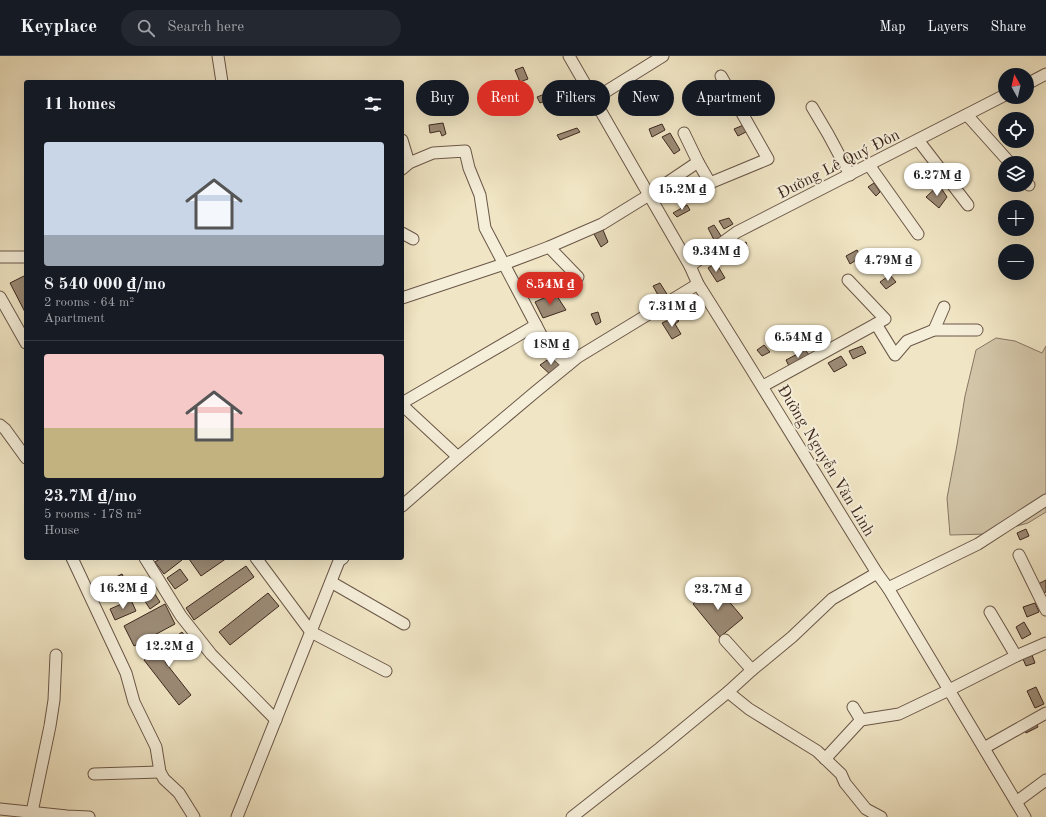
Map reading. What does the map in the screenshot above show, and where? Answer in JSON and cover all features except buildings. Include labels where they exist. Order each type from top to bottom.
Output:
[{"type":"street","points":[[218,56],[222,80]]},
{"type":"street","name":"Đường Nguyễn Văn Linh","points":[[569,56],[583,80]]},
{"type":"street","points":[[610,89],[663,56]]},
{"type":"street","points":[[1034,80],[1046,74]]},
{"type":"street","points":[[684,133],[710,183],[768,159],[721,76]]},
{"type":"street","name":"Đường Lê Quý Đôn","points":[[690,266],[738,232],[998,99]]},
{"type":"street","points":[[812,107],[850,175]]},
{"type":"street","points":[[967,115],[1004,156]]},
{"type":"street","name":"Đường Nguyễn Văn Linh","points":[[604,116],[690,266],[698,284],[763,386],[877,573],[888,588],[1025,817]]},
{"type":"street","points":[[918,140],[968,205]]},
{"type":"street","points":[[404,153],[406,166],[433,153],[465,151],[469,168],[480,195],[485,228],[547,346],[568,365]]},
{"type":"street","points":[[404,297],[504,264],[549,247],[602,224],[698,162]]},
{"type":"street","points":[[868,165],[918,234]]},
{"type":"street","points":[[404,233],[413,239]]},
{"type":"street","points":[[549,247],[578,277]]},
{"type":"street","points":[[0,257],[24,257]]},
{"type":"street","points":[[763,386],[885,319],[848,280]]},
{"type":"street","points":[[404,504],[534,392],[578,357],[698,284]]},
{"type":"street","points":[[0,297],[24,339]]},
{"type":"street","points":[[934,330],[944,307]]},
{"type":"street","points":[[876,324],[895,355],[907,341],[934,330],[977,330]]},
{"type":"street","points":[[404,403],[536,325]]},
{"type":"street","points":[[404,406],[458,457]]},
{"type":"street","points":[[0,425],[5,428],[24,455]]},
{"type":"street","points":[[888,588],[978,544],[1046,500]]},
{"type":"street","points":[[1019,555],[1046,610]]},
{"type":"street","points":[[73,560],[126,673],[134,702],[156,747],[160,772],[164,779],[179,793],[194,817]]},
{"type":"street","points":[[146,560],[181,616],[211,654],[276,720]]},
{"type":"street","points":[[257,560],[311,632],[386,671]]},
{"type":"street","points":[[237,817],[340,560]]},
{"type":"street","points":[[572,817],[728,692],[792,637],[832,599],[877,573]]},
{"type":"street","points":[[331,582],[404,624]]},
{"type":"street","points":[[990,612],[1016,656]]},
{"type":"street","points":[[725,640],[752,670]]},
{"type":"street","points":[[825,759],[861,720],[899,714],[1016,656],[1046,643]]},
{"type":"street","points":[[32,812],[54,700],[56,655]]},
{"type":"street","points":[[728,692],[748,709],[817,751],[841,774],[845,783],[866,809],[881,817]]},
{"type":"street","points":[[853,707],[861,720]]},
{"type":"street","points":[[984,748],[1046,713]]},
{"type":"street","points":[[94,774],[160,772]]},
{"type":"street","points":[[1016,802],[1046,780]]},
{"type":"street","points":[[0,809],[88,817]]},
{"type":"shaded area","points":[[996,338],[1015,341],[1042,353],[1046,346],[1046,512],[1028,523],[988,534],[950,535],[947,498],[965,396],[976,350]]}]
